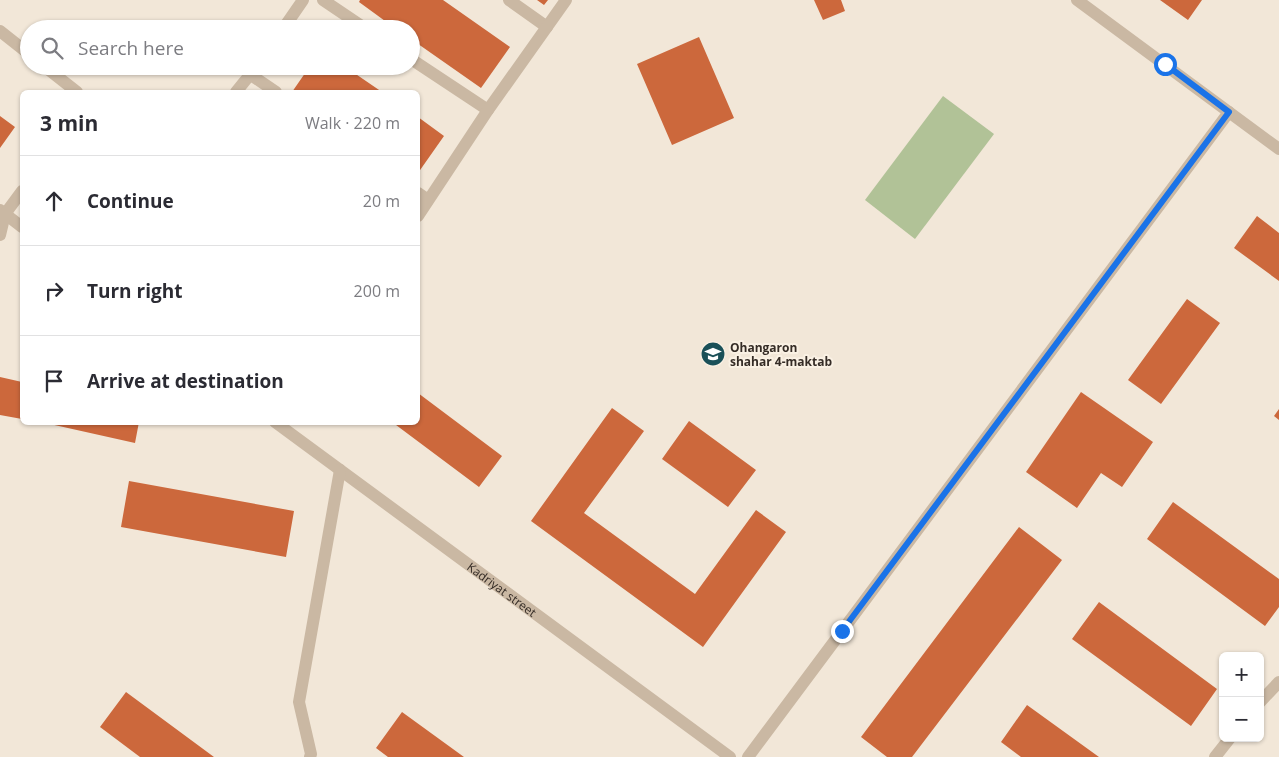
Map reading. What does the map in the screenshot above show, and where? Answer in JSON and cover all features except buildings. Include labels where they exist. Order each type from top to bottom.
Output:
[{"type":"street","points":[[289,20],[303,0]]},
{"type":"street","points":[[323,0],[353,20]]},
{"type":"street","points":[[509,0],[546,27]]},
{"type":"street","points":[[420,213],[488,110],[566,0]]},
{"type":"street","points":[[1083,2],[1279,149]]},
{"type":"street","points":[[0,31],[20,47]]},
{"type":"street","points":[[420,65],[488,110]]},
{"type":"street","points":[[55,75],[74,90]]},
{"type":"street","points":[[238,90],[250,75]]},
{"type":"street","points":[[259,75],[274,90]]},
{"type":"street","points":[[748,757],[1229,112]]},
{"type":"street","points":[[0,235],[3,212],[20,193]]},
{"type":"street","points":[[420,194],[428,200]]},
{"type":"street","points":[[3,212],[20,225]]},
{"type":"street","name":"Kadriyat street","points":[[280,425],[730,757]]},
{"type":"street","points":[[310,757],[311,754],[299,702],[340,470]]},
{"type":"street","points":[[1264,698],[1279,682]]},
{"type":"street","points":[[1215,757],[1227,742]]},
{"type":"green space","points":[[943,96],[994,134],[915,239],[865,200]]},
{"type":"place","name":"Ohangaron shahar 4-maktab","points":[[713,354]]},
{"type":"route","points":[[842,631],[1229,112],[1165,64]]}]
